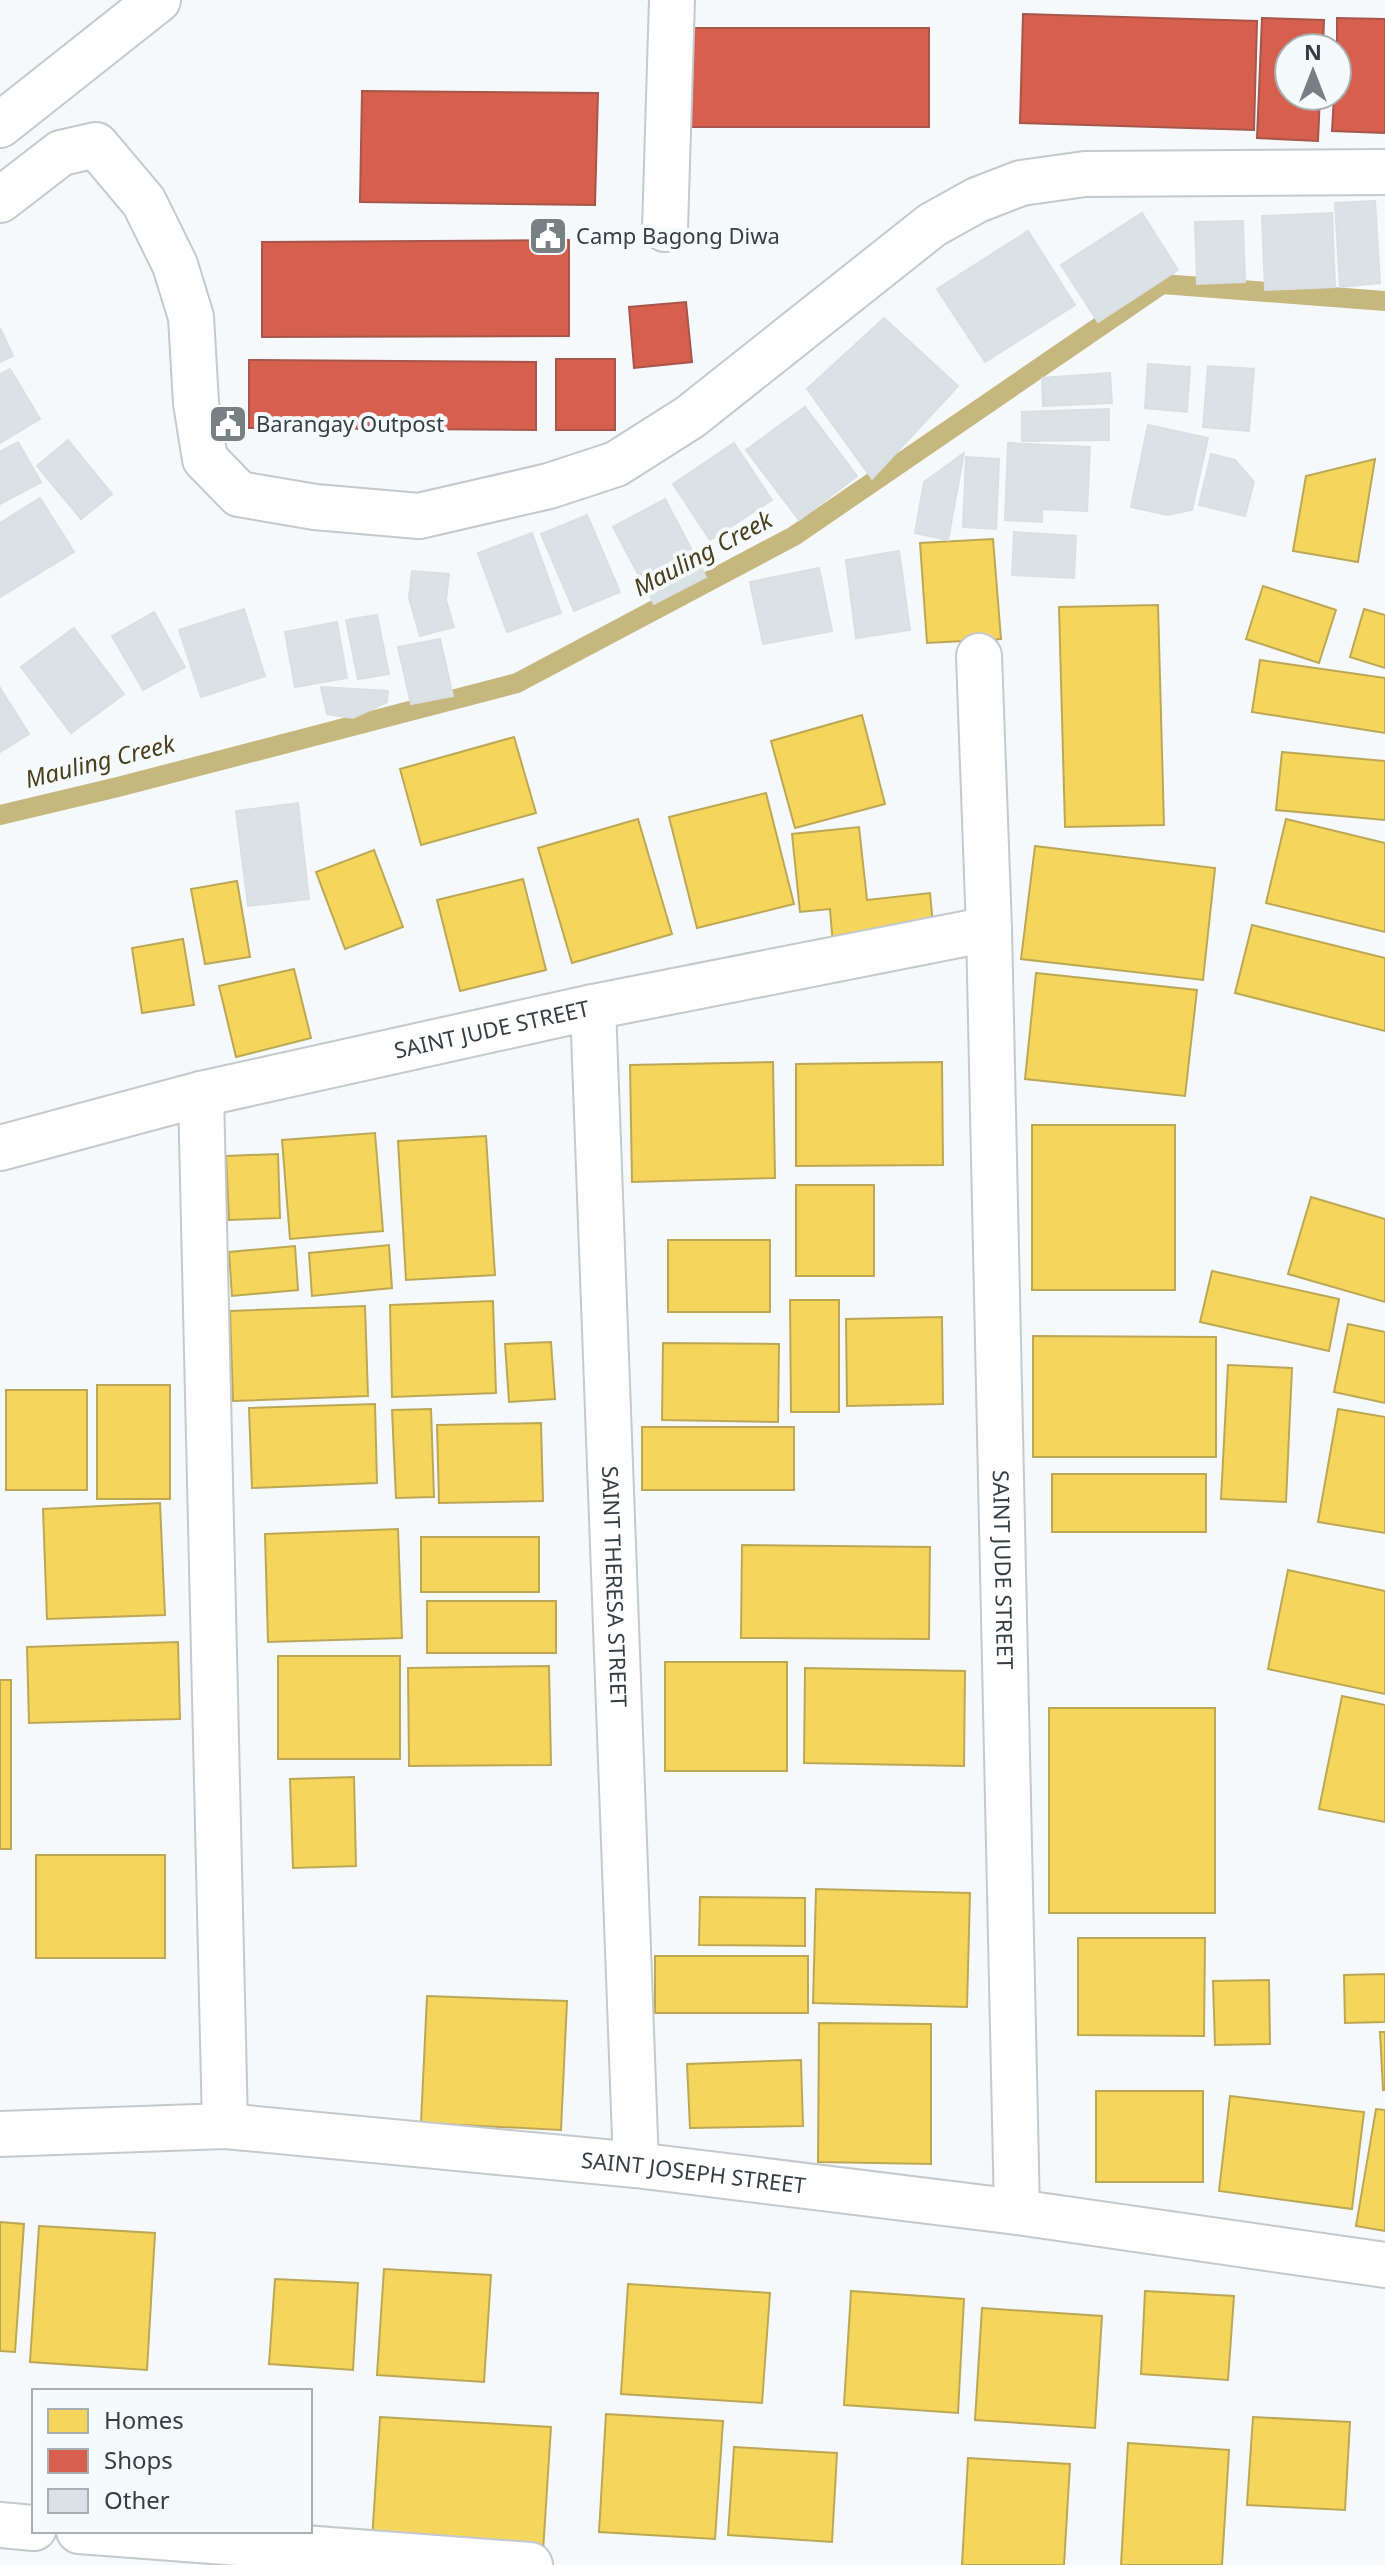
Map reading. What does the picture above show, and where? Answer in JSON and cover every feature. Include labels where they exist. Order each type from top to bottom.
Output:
[{"type":"street","points":[[0,125],[158,0]]},
{"type":"street","points":[[665,229],[672,0]]},
{"type":"street","points":[[0,200],[61,153],[96,145],[144,202],[175,265],[191,317],[196,403],[205,459],[239,494],[315,507],[419,516],[549,486],[616,464],[690,417],[932,225],[977,200],[1021,183],[1085,174],[1385,172]]},
{"type":"street","name":"SAINT JUDE STREET","points":[[979,656],[989,929],[1017,2212]]},
{"type":"street","name":"SAINT JUDE STREET","points":[[0,1148],[201,1094],[593,1007],[989,929]]},
{"type":"street","name":"SAINT THERESA STREET","points":[[593,1007],[636,2165]]},
{"type":"street","points":[[201,1094],[225,2126]]},
{"type":"street","name":"SAINT JOSEPH STREET","points":[[0,2134],[225,2126],[636,2165],[1017,2212],[1385,2265]]},
{"type":"street","points":[[0,2525],[32,2528]]},
{"type":"street","points":[[106,2533],[530,2565]]},
{"type":"building: Homes","points":[[1375,459],[1358,562],[1293,551],[1306,476]]},
{"type":"building: Homes","points":[[993,539],[1001,639],[927,643],[920,543]]},
{"type":"building: Homes","points":[[1263,586],[1336,610],[1319,663],[1246,639]]},
{"type":"building: Homes","points":[[1158,605],[1164,825],[1065,827],[1059,607]]},
{"type":"building: Homes","points":[[1364,609],[1385,615],[1385,668],[1350,657]]},
{"type":"building: Homes","points":[[1260,660],[1385,678],[1385,733],[1252,712]]},
{"type":"building: Homes","points":[[862,715],[885,804],[795,828],[771,741]]},
{"type":"building: Homes","points":[[514,737],[536,813],[421,845],[400,769]]},
{"type":"building: Homes","points":[[1282,752],[1385,761],[1385,820],[1276,810]]},
{"type":"building: Homes","points":[[766,793],[794,904],[697,928],[669,817]]},
{"type":"building: Homes","points":[[638,819],[672,934],[572,963],[538,848]]},
{"type":"building: Homes","points":[[1286,819],[1385,843],[1385,932],[1266,903]]},
{"type":"building: Homes","points":[[859,827],[867,900],[930,893],[934,936],[833,946],[830,909],[800,912],[792,834]]},
{"type":"building: Homes","points":[[1035,846],[1215,868],[1203,980],[1021,959]]},
{"type":"building: Homes","points":[[374,850],[403,927],[345,949],[316,872]]},
{"type":"building: Homes","points":[[523,879],[546,970],[460,991],[437,900]]},
{"type":"building: Homes","points":[[237,881],[250,957],[205,964],[191,889]]},
{"type":"building: Homes","points":[[1252,925],[1385,958],[1385,1031],[1235,993]]},
{"type":"building: Homes","points":[[183,939],[194,1005],[142,1013],[132,948]]},
{"type":"building: Homes","points":[[294,969],[311,1038],[236,1057],[219,986]]},
{"type":"building: Homes","points":[[1036,973],[1197,990],[1185,1096],[1025,1079]]},
{"type":"building: Homes","points":[[773,1062],[775,1178],[632,1182],[630,1065]]},
{"type":"building: Homes","points":[[942,1062],[943,1165],[796,1166],[796,1064]]},
{"type":"building: Homes","points":[[1032,1125],[1175,1125],[1175,1290],[1032,1290]]},
{"type":"building: Homes","points":[[375,1133],[383,1231],[290,1239],[282,1140]]},
{"type":"building: Homes","points":[[486,1136],[495,1275],[406,1280],[398,1141]]},
{"type":"building: Homes","points":[[278,1154],[280,1218],[229,1220],[226,1156]]},
{"type":"building: Homes","points":[[796,1185],[874,1185],[874,1276],[796,1276]]},
{"type":"building: Homes","points":[[1311,1197],[1385,1219],[1385,1302],[1288,1274]]},
{"type":"building: Homes","points":[[668,1240],[770,1240],[770,1312],[668,1312]]},
{"type":"building: Homes","points":[[389,1245],[392,1288],[312,1296],[309,1253]]},
{"type":"building: Homes","points":[[295,1246],[298,1290],[232,1296],[229,1252]]},
{"type":"building: Homes","points":[[1212,1271],[1339,1299],[1329,1351],[1200,1322]]},
{"type":"building: Homes","points":[[790,1300],[839,1300],[839,1412],[791,1412]]},
{"type":"building: Homes","points":[[493,1301],[496,1393],[392,1397],[390,1305]]},
{"type":"building: Homes","points":[[365,1306],[368,1396],[233,1401],[230,1311]]},
{"type":"building: Homes","points":[[942,1317],[943,1404],[847,1406],[846,1319]]},
{"type":"building: Homes","points":[[1348,1324],[1385,1332],[1385,1403],[1334,1392]]},
{"type":"building: Homes","points":[[1033,1336],[1216,1337],[1216,1457],[1033,1457]]},
{"type":"building: Homes","points":[[551,1342],[555,1399],[509,1402],[505,1344]]},
{"type":"building: Homes","points":[[663,1343],[779,1344],[778,1422],[662,1420]]},
{"type":"building: Homes","points":[[1228,1365],[1292,1368],[1286,1502],[1221,1499]]},
{"type":"building: Homes","points":[[97,1385],[170,1385],[170,1499],[97,1499]]},
{"type":"building: Homes","points":[[6,1390],[87,1390],[87,1490],[6,1490]]},
{"type":"building: Homes","points":[[375,1404],[377,1483],[252,1488],[249,1408]]},
{"type":"building: Homes","points":[[431,1409],[434,1497],[396,1498],[392,1410]]},
{"type":"building: Homes","points":[[1338,1409],[1385,1417],[1385,1533],[1318,1522]]},
{"type":"building: Homes","points":[[541,1423],[543,1501],[439,1503],[437,1425]]},
{"type":"building: Homes","points":[[642,1427],[794,1427],[794,1490],[642,1490]]},
{"type":"building: Homes","points":[[1052,1474],[1206,1474],[1206,1532],[1052,1532]]},
{"type":"building: Homes","points":[[160,1503],[165,1615],[47,1619],[43,1509]]},
{"type":"building: Homes","points":[[398,1529],[402,1638],[268,1642],[265,1534]]},
{"type":"building: Homes","points":[[421,1537],[539,1537],[539,1592],[421,1592]]},
{"type":"building: Homes","points":[[742,1545],[930,1547],[929,1639],[741,1638]]},
{"type":"building: Homes","points":[[1288,1570],[1385,1591],[1385,1694],[1268,1669]]},
{"type":"building: Homes","points":[[427,1601],[556,1601],[556,1653],[427,1653]]},
{"type":"building: Homes","points":[[178,1642],[180,1719],[29,1723],[27,1647]]},
{"type":"building: Homes","points":[[278,1656],[400,1656],[400,1759],[278,1759]]},
{"type":"building: Homes","points":[[665,1662],[787,1662],[787,1771],[665,1771]]},
{"type":"building: Homes","points":[[549,1666],[551,1765],[409,1766],[408,1668]]},
{"type":"building: Homes","points":[[805,1668],[965,1671],[964,1766],[804,1763]]},
{"type":"building: Homes","points":[[0,1680],[11,1680],[11,1849],[0,1849]]},
{"type":"building: Homes","points":[[1342,1696],[1385,1705],[1385,1822],[1319,1809]]},
{"type":"building: Homes","points":[[1049,1708],[1215,1708],[1215,1913],[1049,1913]]},
{"type":"building: Homes","points":[[354,1777],[356,1866],[293,1868],[290,1779]]},
{"type":"building: Homes","points":[[36,1855],[165,1855],[165,1958],[36,1958]]},
{"type":"building: Homes","points":[[816,1889],[970,1893],[967,2007],[813,2003]]},
{"type":"building: Homes","points":[[700,1897],[805,1898],[805,1946],[699,1945]]},
{"type":"building: Homes","points":[[1078,1938],[1205,1938],[1204,2036],[1078,2035]]},
{"type":"building: Homes","points":[[655,1956],[808,1956],[808,2013],[655,2013]]},
{"type":"building: Homes","points":[[1385,1974],[1385,2022],[1345,2023],[1344,1975]]},
{"type":"building: Homes","points":[[1269,1980],[1270,2044],[1215,2045],[1213,1981]]},
{"type":"building: Homes","points":[[427,1996],[567,2001],[561,2130],[421,2123]]},
{"type":"building: Homes","points":[[819,2023],[931,2024],[931,2164],[818,2162]]},
{"type":"building: Homes","points":[[1380,2032],[1385,2032],[1385,2090],[1383,2090]]},
{"type":"building: Homes","points":[[801,2060],[803,2126],[690,2128],[687,2064]]},
{"type":"building: Homes","points":[[1096,2091],[1203,2091],[1203,2182],[1096,2182]]},
{"type":"building: Homes","points":[[1230,2096],[1364,2112],[1352,2209],[1219,2191]]},
{"type":"building: Homes","points":[[1376,2109],[1385,2110],[1385,2231],[1356,2226]]},
{"type":"building: Homes","points":[[0,2222],[24,2224],[15,2352],[0,2351]]},
{"type":"building: Homes","points":[[39,2226],[155,2233],[147,2370],[30,2362]]},
{"type":"building: Homes","points":[[384,2269],[491,2275],[484,2382],[377,2375]]},
{"type":"building: Homes","points":[[275,2279],[358,2283],[353,2370],[269,2364]]},
{"type":"building: Homes","points":[[628,2284],[770,2293],[762,2403],[621,2394]]},
{"type":"building: Homes","points":[[851,2291],[964,2299],[958,2413],[844,2405]]},
{"type":"building: Homes","points":[[1145,2291],[1234,2296],[1228,2380],[1141,2374]]},
{"type":"building: Homes","points":[[982,2308],[1102,2316],[1095,2428],[975,2420]]},
{"type":"building: Homes","points":[[606,2414],[723,2421],[715,2539],[599,2532]]},
{"type":"building: Homes","points":[[380,2417],[551,2427],[543,2551],[372,2540]]},
{"type":"building: Homes","points":[[1253,2417],[1350,2422],[1345,2510],[1247,2505]]},
{"type":"building: Homes","points":[[1128,2443],[1229,2450],[1222,2565],[1121,2565]]},
{"type":"building: Homes","points":[[734,2447],[837,2453],[832,2542],[728,2535]]},
{"type":"building: Homes","points":[[968,2458],[1070,2464],[1064,2565],[962,2565]]},
{"type":"building: Shops","points":[[1023,14],[1257,21],[1254,130],[1020,123]]},
{"type":"building: Shops","points":[[1262,18],[1324,20],[1324,32],[1273,32],[1273,112],[1319,112],[1318,141],[1257,138]]},
{"type":"building: Shops","points":[[1337,18],[1385,19],[1385,133],[1332,131],[1333,112],[1353,112],[1353,32],[1337,32]]},
{"type":"building: Shops","points":[[691,28],[929,28],[929,127],[691,127]]},
{"type":"building: Shops","points":[[362,91],[598,93],[595,205],[360,202]]},
{"type":"building: Shops","points":[[569,240],[569,336],[262,337],[262,242]]},
{"type":"building: Shops","points":[[686,302],[692,362],[634,368],[629,307]]},
{"type":"building: Shops","points":[[556,359],[615,359],[615,430],[556,430]]},
{"type":"building: Shops","points":[[249,360],[536,362],[536,430],[249,428]]},
{"type":"building: Other","points":[[1375,201],[1380,283],[1340,287],[1335,203]]},
{"type":"building: Other","points":[[1142,213],[1178,270],[1098,322],[1061,265]]},
{"type":"building: Other","points":[[1332,213],[1335,287],[1265,290],[1262,216]]},
{"type":"building: Other","points":[[1243,221],[1245,282],[1197,284],[1195,222]]},
{"type":"building: Other","points":[[1028,231],[1075,305],[985,362],[937,289]]},
{"type":"building: Other","points":[[884,318],[958,386],[872,479],[807,389]]},
{"type":"building: Other","points":[[0,328],[13,356],[0,362]]},
{"type":"building: Other","points":[[1148,364],[1190,367],[1187,412],[1145,408]]},
{"type":"building: Other","points":[[1208,366],[1254,369],[1249,431],[1203,427]]},
{"type":"building: Other","points":[[10,369],[40,419],[0,443],[0,374]]},
{"type":"building: Other","points":[[1110,373],[1112,403],[1043,406],[1042,378]]},
{"type":"building: Other","points":[[805,407],[857,476],[799,520],[746,450]]},
{"type":"building: Other","points":[[1109,409],[1109,440],[1022,441],[1022,412]]},
{"type":"building: Other","points":[[1148,425],[1208,438],[1192,510],[1167,515],[1131,507]]},
{"type":"building: Other","points":[[68,440],[112,494],[81,519],[37,466]]},
{"type":"building: Other","points":[[18,442],[41,482],[0,504],[0,452]]},
{"type":"building: Other","points":[[734,443],[772,500],[710,540],[673,484]]},
{"type":"building: Other","points":[[1008,443],[1090,447],[1087,511],[1042,509],[1042,522],[1005,520]]},
{"type":"building: Other","points":[[964,453],[948,540],[915,533],[924,482]]},
{"type":"building: Other","points":[[1211,454],[1235,460],[1254,482],[1245,516],[1199,505]]},
{"type":"building: Other","points":[[966,457],[999,459],[996,529],[963,527]]},
{"type":"building: Other","points":[[40,498],[74,552],[0,597],[0,523]]},
{"type":"building: Other","points":[[665,499],[706,577],[654,604],[613,527]]},
{"type":"building: Other","points":[[587,515],[620,592],[574,611],[541,534]]},
{"type":"building: Other","points":[[1014,532],[1076,536],[1074,578],[1012,575]]},
{"type":"building: Other","points":[[532,533],[561,613],[507,632],[478,553]]},
{"type":"building: Other","points":[[899,551],[910,630],[856,638],[846,560]]},
{"type":"building: Other","points":[[819,568],[832,631],[763,644],[750,582]]},
{"type":"building: Other","points":[[412,571],[449,574],[446,600],[454,627],[420,636],[409,598]]},
{"type":"building: Other","points":[[244,609],[265,676],[201,697],[179,630]]},
{"type":"building: Other","points":[[154,612],[185,667],[143,690],[112,636]]},
{"type":"building: Other","points":[[377,615],[389,674],[358,679],[346,620]]},
{"type":"building: Other","points":[[337,622],[347,678],[295,687],[285,632]]},
{"type":"building: Other","points":[[74,628],[124,694],[71,733],[21,667]]},
{"type":"building: Other","points":[[440,639],[453,696],[411,704],[398,647]]},
{"type":"building: Other","points":[[321,687],[388,691],[387,702],[353,718],[327,714]]},
{"type":"building: Other","points":[[0,688],[29,734],[0,752]]},
{"type":"building: Other","points":[[298,803],[309,899],[248,906],[236,811]]},
{"type":"waterway","name":"Mauling Creek","points":[[0,815],[517,683],[794,536],[1162,284],[1385,301]]},
{"type":"place","name":"Camp Bagong Diwa","points":[[548,236]]},
{"type":"place","name":"Barangay Outpost","points":[[228,424]]}]
